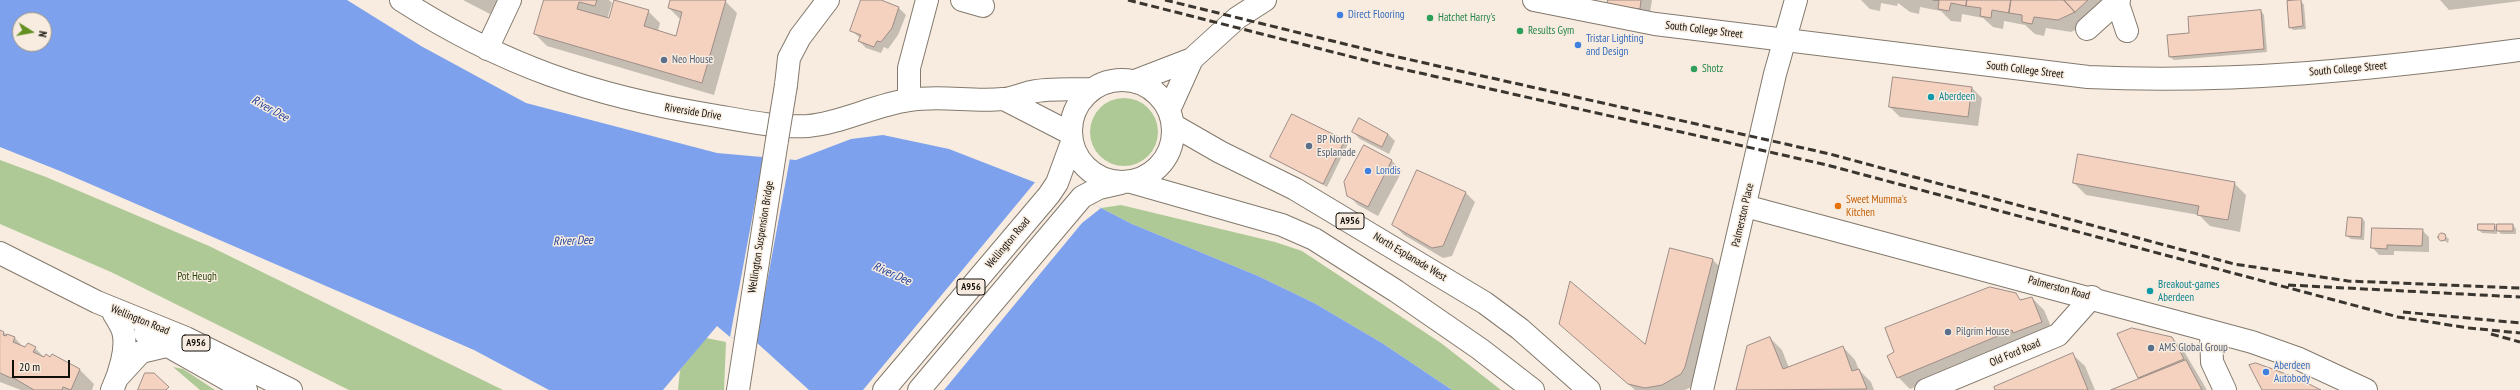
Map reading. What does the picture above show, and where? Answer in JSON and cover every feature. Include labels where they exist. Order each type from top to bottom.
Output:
[{"type":"main road","name":"Riverside Drive","points":[[402,0],[487,49],[558,79],[610,96],[655,106],[757,122],[806,126],[830,123],[868,110],[909,100],[953,97],[1004,99]]},
{"type":"main road","points":[[487,49],[510,0]]},
{"type":"main road","name":"Wellington Suspension Bridge","points":[[738,390],[789,58],[800,37],[828,0]]},
{"type":"main road","points":[[909,100],[909,68],[927,0]]},
{"type":"main road","points":[[962,0],[983,6]]},
{"type":"main road","points":[[1135,81],[1192,59],[1237,18],[1264,0]]},
{"type":"main road","name":"South College Street","points":[[1534,0],[1655,24],[2088,77],[2128,79],[2284,74],[2446,60],[2520,50]]},
{"type":"main road","name":"Palmerston Place","points":[[1702,390],[1783,40],[1796,0]]},
{"type":"main road","points":[[2087,29],[2118,1],[2127,31]]},
{"type":"main road","points":[[1171,117],[1192,59]]},
{"type":"main road","name":"A956","points":[[919,390],[1082,197],[1099,188],[1126,182],[1149,174],[1163,162],[1173,138],[1171,117],[1161,97],[1150,87],[1135,81],[1120,79],[1106,82],[1092,89],[1080,101],[1072,116],[1071,138]]},
{"type":"main road","points":[[1004,99],[1032,92],[1092,89]]},
{"type":"main road","points":[[1004,99],[1071,138],[1076,155],[1084,166],[1095,175],[1126,182],[1282,225],[1314,239],[1396,291],[1480,349],[1533,390]]},
{"type":"main road","name":"North Esplanade West","points":[[1171,117],[1214,149],[1295,189],[1485,303],[1520,329],[1589,390]]},
{"type":"main road","name":"Wellington Road","points":[[884,390],[1057,182],[1071,138]]},
{"type":"main road","name":"Palmerston Road","points":[[1745,206],[2092,297],[2211,332],[2252,342],[2290,355],[2366,390]]},
{"type":"main road","name":"Wellington Road","points":[[0,254],[105,308],[166,346],[246,390]]},
{"type":"main road","name":"Old Ford Road","points":[[1926,390],[2058,335],[2092,297]]},
{"type":"main road","points":[[105,308],[123,329],[124,337],[115,383]]},
{"type":"main road","name":"Wellington Road","points":[[105,308],[186,338],[291,390]]},
{"type":"main road","points":[[2211,332],[2212,362],[2225,390]]},
{"type":"main road","points":[[115,383],[141,352],[166,346]]},
{"type":"green space","points":[[1124,98],[1137,101],[1148,108],[1155,119],[1158,132],[1155,145],[1148,156],[1137,163],[1124,166],[1111,163],[1100,156],[1093,145],[1090,132],[1093,119],[1100,108],[1111,101]]},
{"type":"green space","name":"Pot Heugh","points":[[0,160],[46,177],[209,246],[503,390],[349,390],[111,272],[0,224]]},
{"type":"green space","points":[[1121,205],[1275,242],[1302,251],[1441,343],[1501,390],[1452,390],[1382,343],[1314,303],[1258,276],[1132,224],[1101,208]]},
{"type":"green space","points":[[706,338],[726,342],[724,390],[678,390],[680,370]]},
{"type":"green space","points":[[173,367],[183,369],[215,390],[200,390]]},
{"type":"water","name":"River Dee","points":[[0,0],[347,0],[421,46],[526,103],[717,153],[796,160],[851,139],[883,135],[949,149],[1101,208],[1132,224],[1258,276],[1314,303],[1382,343],[1452,390],[809,390],[756,342],[730,337],[717,326],[663,390],[549,390],[474,350],[60,171],[0,147]]},
{"type":"pier","points":[[764,154],[790,158],[756,342],[730,337]]},
{"type":"pier","points":[[1036,181],[1101,208],[1082,223],[944,390],[863,390]]},
{"type":"building","name":"Neo House","points":[[544,0],[597,0],[595,6],[579,2],[577,9],[609,18],[614,0],[649,10],[644,26],[676,36],[682,12],[668,8],[670,0],[726,0],[702,83],[534,34]]},
{"type":"building","points":[[861,0],[881,0],[899,7],[892,28],[881,42],[877,41],[874,47],[858,41],[861,35],[850,31]]},
{"type":"building","points":[[1608,0],[1641,0],[1640,9],[1607,5]]},
{"type":"building","points":[[1933,0],[1967,0],[1966,6],[1951,3],[1949,11],[1938,9],[1939,1]]},
{"type":"building","points":[[1967,0],[2011,0],[2009,13],[1992,10],[1991,18],[1980,16],[1981,8],[1966,6]]},
{"type":"building","points":[[2011,0],[2064,0],[2075,12],[2058,20],[2034,17],[2032,24],[2022,22],[2022,15],[2009,13]]},
{"type":"building","points":[[2064,0],[2088,0],[2075,12]]},
{"type":"building","points":[[2301,0],[2303,26],[2289,28],[2287,1]]},
{"type":"building","points":[[2261,10],[2264,49],[2169,57],[2167,35],[2189,33],[2188,17]]},
{"type":"building","name":"Aberdeen","points":[[1893,77],[1972,87],[1968,117],[1889,107]]},
{"type":"building","points":[[1292,114],[1345,140],[1323,184],[1270,157]]},
{"type":"building","points":[[1359,118],[1388,134],[1382,147],[1352,132]]},
{"type":"building","name":"Londis","points":[[1364,145],[1392,160],[1368,207],[1347,196],[1344,182]]},
{"type":"building","points":[[2078,154],[2235,182],[2228,220],[2197,215],[2199,206],[2073,183]]},
{"type":"building","points":[[1417,170],[1466,192],[1443,246],[1432,248],[1392,225]]},
{"type":"building","points":[[2348,217],[2362,218],[2361,237],[2346,236]]},
{"type":"building","points":[[2478,224],[2495,224],[2494,231],[2478,230]]},
{"type":"building","points":[[2497,224],[2513,224],[2513,231],[2497,231]]},
{"type":"building","points":[[2372,228],[2423,229],[2422,246],[2387,245],[2387,249],[2371,248]]},
{"type":"building","points":[[2440,233],[2444,233],[2446,237],[2444,241],[2440,241],[2438,239],[2438,235]]},
{"type":"building","points":[[1670,248],[1713,259],[1685,367],[1681,374],[1662,385],[1645,388],[1628,384],[1559,324],[1570,281],[1645,344]]},
{"type":"building","name":"Pilgrim House","points":[[1990,287],[2016,293],[2020,300],[2032,297],[2042,322],[2013,333],[2012,330],[1897,378],[1887,356],[1894,352],[1885,328]]},
{"type":"building","name":"AMS Global Group","points":[[2132,328],[2172,337],[2184,359],[2138,378],[2117,334]]},
{"type":"building","points":[[0,330],[4,332],[3,335],[6,336],[7,334],[15,337],[13,342],[25,347],[28,343],[36,347],[33,352],[44,357],[46,354],[50,357],[52,354],[80,369],[71,390],[63,387],[62,390],[34,390],[12,377],[11,378],[0,373]]},
{"type":"building","points":[[1770,337],[1783,369],[1843,346],[1852,371],[1859,369],[1867,389],[1736,390],[1747,346]]},
{"type":"building","points":[[2073,353],[2088,390],[1995,390],[1994,387]]},
{"type":"building","points":[[2186,360],[2202,390],[2111,390]]},
{"type":"building","name":"Aberdeen Autobody","points":[[2256,363],[2297,378],[2321,390],[2262,390],[2249,365]]},
{"type":"building","points":[[145,373],[154,373],[169,387],[166,390],[138,390]]},
{"type":"railway","points":[[1128,0],[1380,64],[1827,165],[2398,317],[2469,328],[2520,333]]},
{"type":"railway","points":[[1165,0],[1398,57],[1830,154],[2234,264],[2348,281],[2520,288]]},
{"type":"railway","points":[[2288,285],[2520,297]]},
{"type":"railway","points":[[2403,312],[2520,323]]},
{"type":"railway","points":[[2491,334],[2520,342]]},
{"type":"place","name":"Direct Flooring","points":[[1340,15]]},
{"type":"place","name":"Hatchet Harry's","points":[[1430,18]]},
{"type":"place","name":"Results Gym","points":[[1520,31]]},
{"type":"place","name":"Tristar Lighting and Design","points":[[1578,45]]},
{"type":"place","name":"Neo House","points":[[664,60]]},
{"type":"place","name":"Shotz","points":[[1694,69]]},
{"type":"place","name":"Aberdeen","points":[[1931,97]]},
{"type":"place","name":"BP North Esplanade","points":[[1309,146]]},
{"type":"place","name":"Londis","points":[[1368,171]]},
{"type":"place","name":"Sweet Mumma's Kitchen","points":[[1838,206]]},
{"type":"place","name":"Breakout-games Aberdeen","points":[[2150,291]]},
{"type":"place","name":"Pilgrim House","points":[[1948,332]]},
{"type":"place","name":"AMS Global Group","points":[[2151,348]]},
{"type":"place","name":"Aberdeen Autobody","points":[[2266,372]]}]
